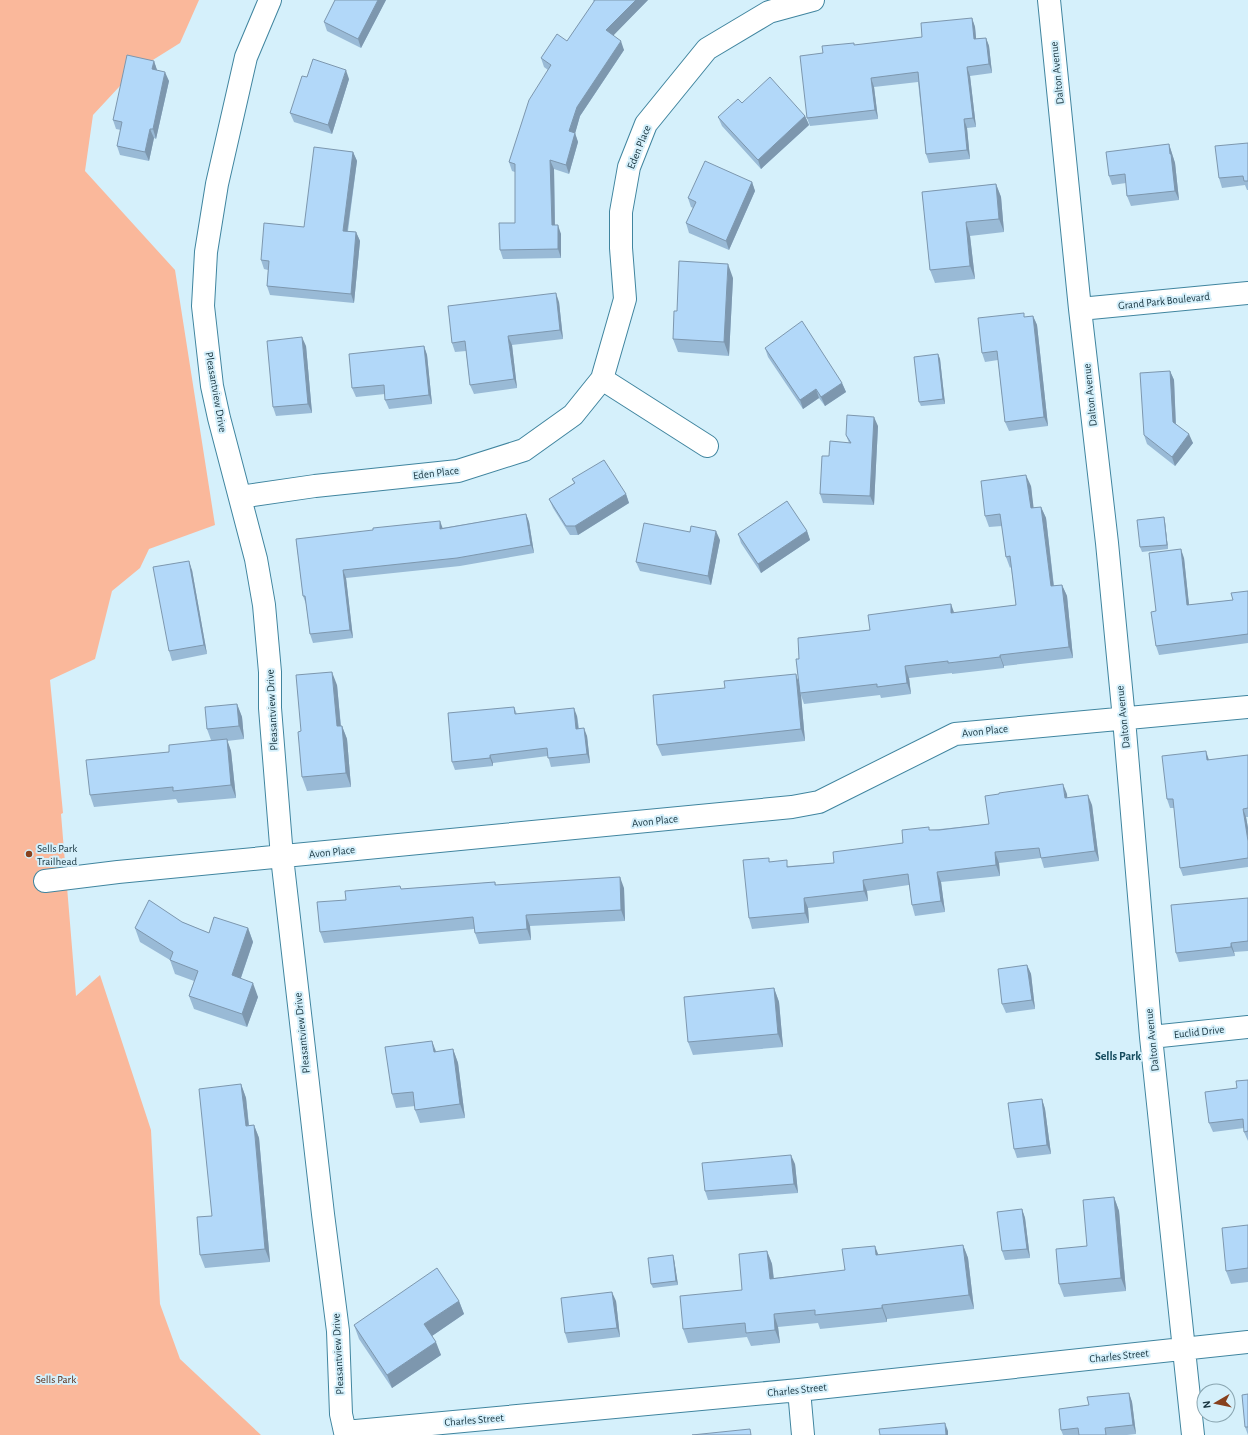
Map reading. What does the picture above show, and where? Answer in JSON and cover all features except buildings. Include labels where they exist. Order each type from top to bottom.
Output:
[{"type":"street","name":"Pleasantview Drive","points":[[270,0],[246,57],[216,184],[206,252],[203,306],[212,386],[228,454],[256,559],[264,605],[270,672],[270,708],[282,857],[338,1331],[341,1414],[345,1432]]},
{"type":"street","name":"Eden Place","points":[[240,497],[315,486],[458,471],[524,450],[573,415],[602,380],[625,299],[621,248],[621,212],[629,167],[646,124],[707,49],[769,12],[813,0]]},
{"type":"street","name":"Dalton Avenue","points":[[1049,0],[1080,309],[1107,543],[1124,719],[1151,1037],[1193,1435]]},
{"type":"street","name":"Grand Park Boulevard","points":[[1080,309],[1248,293]]},
{"type":"street","points":[[602,380],[707,446]]},
{"type":"street","name":"Avon Place","points":[[46,881],[118,872],[792,807],[819,802],[955,734],[1248,707]]},
{"type":"street","name":"Euclid Drive","points":[[1151,1037],[1248,1027]]},
{"type":"street","name":"Charles Street","points":[[345,1432],[799,1390],[1248,1342]]},
{"type":"street","points":[[799,1390],[803,1435]]},
{"type":"green space","points":[[0,0],[199,0],[180,43],[132,73],[93,115],[85,171],[175,270],[215,525],[149,549],[140,568],[112,591],[95,659],[50,680],[63,813],[61,814],[76,996],[100,975],[151,1130],[160,1304],[180,1359],[261,1435],[0,1435]]},
{"type":"place","name":"Sells Park Trailhead","points":[[29,854]]},
{"type":"district","name":"Sells Park","points":[[1118,1056]]}]
